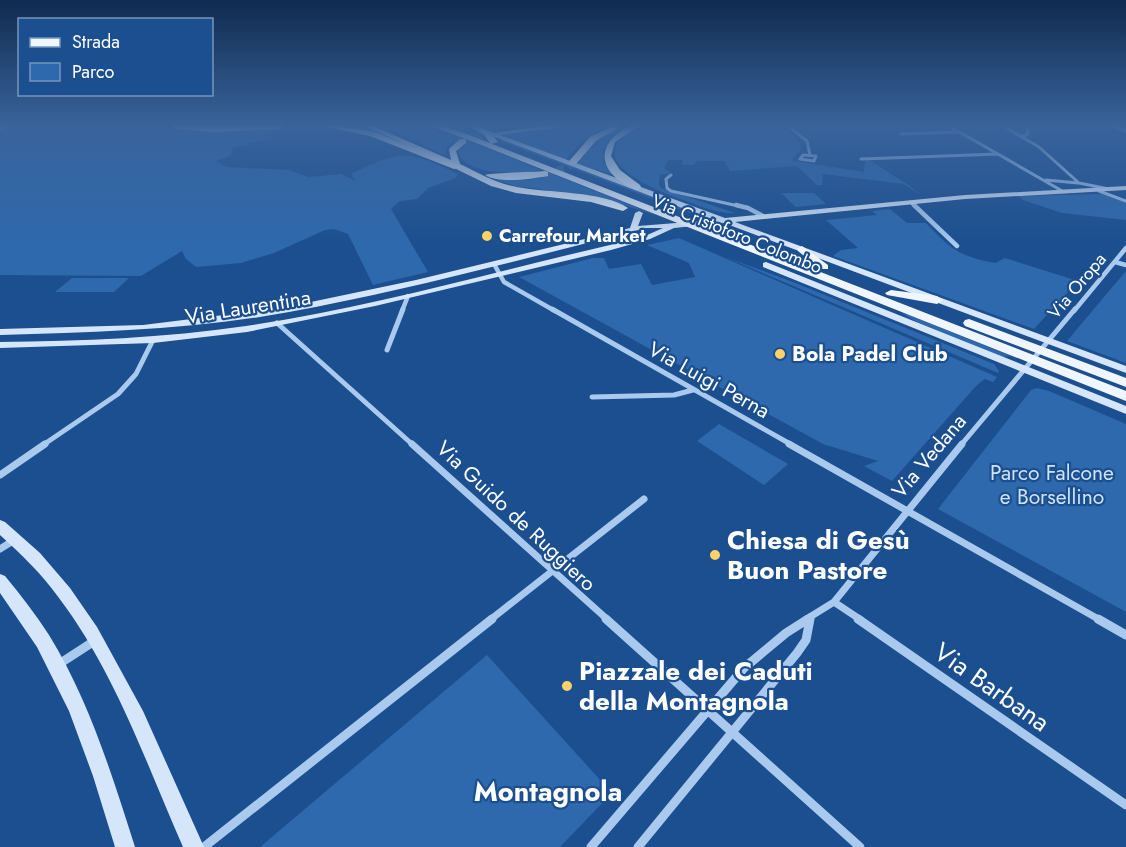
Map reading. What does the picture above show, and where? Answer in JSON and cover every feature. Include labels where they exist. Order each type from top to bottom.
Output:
[{"type":"highway","points":[[454,166],[458,167]]},
{"type":"main road","name":"Via Cristoforo Colombo","points":[[455,166],[487,181],[512,189],[588,198],[639,213],[910,324],[1036,355],[1126,370]]},
{"type":"main road","name":"Via Cristoforo Colombo","points":[[540,166],[821,271],[891,293],[1126,396]]},
{"type":"main road","name":"Via Cristoforo Colombo","points":[[567,166],[704,221],[821,271],[877,298],[1036,355],[1126,383]]},
{"type":"main road","name":"Via Cristoforo Colombo","points":[[578,166],[937,300],[1036,355],[1126,410]]},
{"type":"main road","points":[[610,166],[614,171],[637,187]]},
{"type":"main road","points":[[468,172],[510,177],[545,174]]},
{"type":"main road","name":"Via Laurentina","points":[[0,345],[153,340],[277,324],[408,296],[648,226],[672,226],[704,221],[996,194],[1126,188]]},
{"type":"main road","points":[[633,229],[639,213]]},
{"type":"main road","name":"Via Laurentina","points":[[0,332],[130,329],[236,318],[337,301],[496,269],[650,236],[672,226]]},
{"type":"main road","points":[[802,249],[821,271]]},
{"type":"main road","points":[[766,265],[821,271]]},
{"type":"main road","points":[[891,293],[937,300]]},
{"type":"main road","points":[[877,298],[910,324]]},
{"type":"main road","points":[[0,526],[17,539],[49,572],[96,640],[148,744],[194,847]]},
{"type":"main road","points":[[0,581],[17,601],[56,665],[88,731],[125,847]]},
{"type":"street","points":[[1019,166],[1064,192]]},
{"type":"street","points":[[1059,166],[1078,183]]},
{"type":"street","points":[[671,175],[666,179],[671,191],[748,208],[763,216]]},
{"type":"street","points":[[1045,180],[1078,183],[1112,190]]},
{"type":"street","points":[[1099,191],[1126,201]]},
{"type":"street","points":[[910,202],[930,218],[957,246]]},
{"type":"street","name":"Via Oropa","points":[[1036,355],[1126,248]]},
{"type":"street","points":[[1115,262],[1126,265]]},
{"type":"street","name":"Via Luigi Perna","points":[[496,269],[504,282],[1126,635]]},
{"type":"street","points":[[387,350],[408,296]]},
{"type":"street","name":"Via Guido de Ruggiero","points":[[277,324],[860,847]]},
{"type":"street","points":[[0,475],[118,394],[136,374],[153,340]]},
{"type":"street","name":"Via Vedana","points":[[706,711],[753,660],[811,616],[834,602],[1036,355]]},
{"type":"street","points":[[592,397],[674,395],[693,390]]},
{"type":"street","points":[[204,847],[644,499]]},
{"type":"street","points":[[0,549],[17,539]]},
{"type":"street","name":"Via Barbana","points":[[834,602],[1126,806]]},
{"type":"street","points":[[638,847],[804,643],[811,616]]},
{"type":"street","points":[[56,665],[96,640]]},
{"type":"street","points":[[591,847],[706,711]]},
{"type":"green space","points":[[0,166],[224,166],[289,170],[308,177],[341,174],[356,181],[351,174],[370,166],[439,166],[458,174],[456,178],[428,188],[417,199],[400,201],[391,209],[428,272],[373,285],[348,234],[334,229],[325,230],[274,253],[241,263],[196,267],[186,259],[182,251],[141,276],[0,275]]},
{"type":"green space","points":[[471,166],[530,166],[541,170],[507,173]]},
{"type":"green space","points":[[565,166],[571,166],[695,212],[690,213]]},
{"type":"green space","points":[[582,166],[606,166],[614,175]]},
{"type":"green space","points":[[665,166],[664,168],[671,173],[660,175],[661,188],[735,213],[713,210],[662,192],[647,185],[621,167]]},
{"type":"green space","points":[[727,166],[823,166],[864,172],[865,166],[878,166],[922,196],[904,184],[823,174],[822,185],[817,185],[797,166],[730,171]]},
{"type":"green space","points":[[555,175],[658,216],[599,197],[515,186],[496,180],[527,180]]},
{"type":"green space","points":[[781,193],[814,193],[826,204],[796,207]]},
{"type":"green space","points":[[1102,194],[1126,202],[1126,220],[1062,213],[1023,200],[1019,196]]},
{"type":"green space","points":[[890,209],[907,223],[926,223],[949,245],[964,254],[995,263],[1005,258],[1078,281],[1034,329],[833,256],[841,250],[858,248],[826,220],[877,215],[872,211]]},
{"type":"green space","name":"Bola Padel Club","points":[[679,238],[997,377],[993,382],[985,379],[976,386],[892,481],[864,466],[878,461],[823,444],[519,277],[593,258],[604,258],[609,269],[641,264],[652,285],[695,277],[689,263],[647,245]]},
{"type":"green space","points":[[725,257],[793,282],[994,364],[999,371],[998,373]]},
{"type":"green space","points":[[1126,273],[1126,363],[1067,341]]},
{"type":"green space","points":[[72,278],[129,278],[114,292],[55,292]]},
{"type":"green space","points":[[901,313],[1011,356],[1003,357],[917,322]]},
{"type":"green space","name":"Parco Falcone e Borsellino","points":[[1037,388],[1126,424],[1126,612],[938,509],[1031,390]]},
{"type":"green space","points":[[719,424],[788,464],[764,485],[697,441]]},
{"type":"green space","points":[[487,655],[612,793],[560,847],[260,847]]},
{"type":"tunnel","points":[[545,174],[569,166]]},
{"type":"place","name":"Carrefour Market","points":[[487,236]]},
{"type":"place","name":"Bola Padel Club","points":[[780,354]]},
{"type":"place","name":"Chiesa di Gesù Buon Pastore","points":[[715,555]]},
{"type":"place","name":"Piazzale dei Caduti della Montagnola","points":[[567,686]]},
{"type":"district","name":"Montagnola","points":[[548,792]]}]
